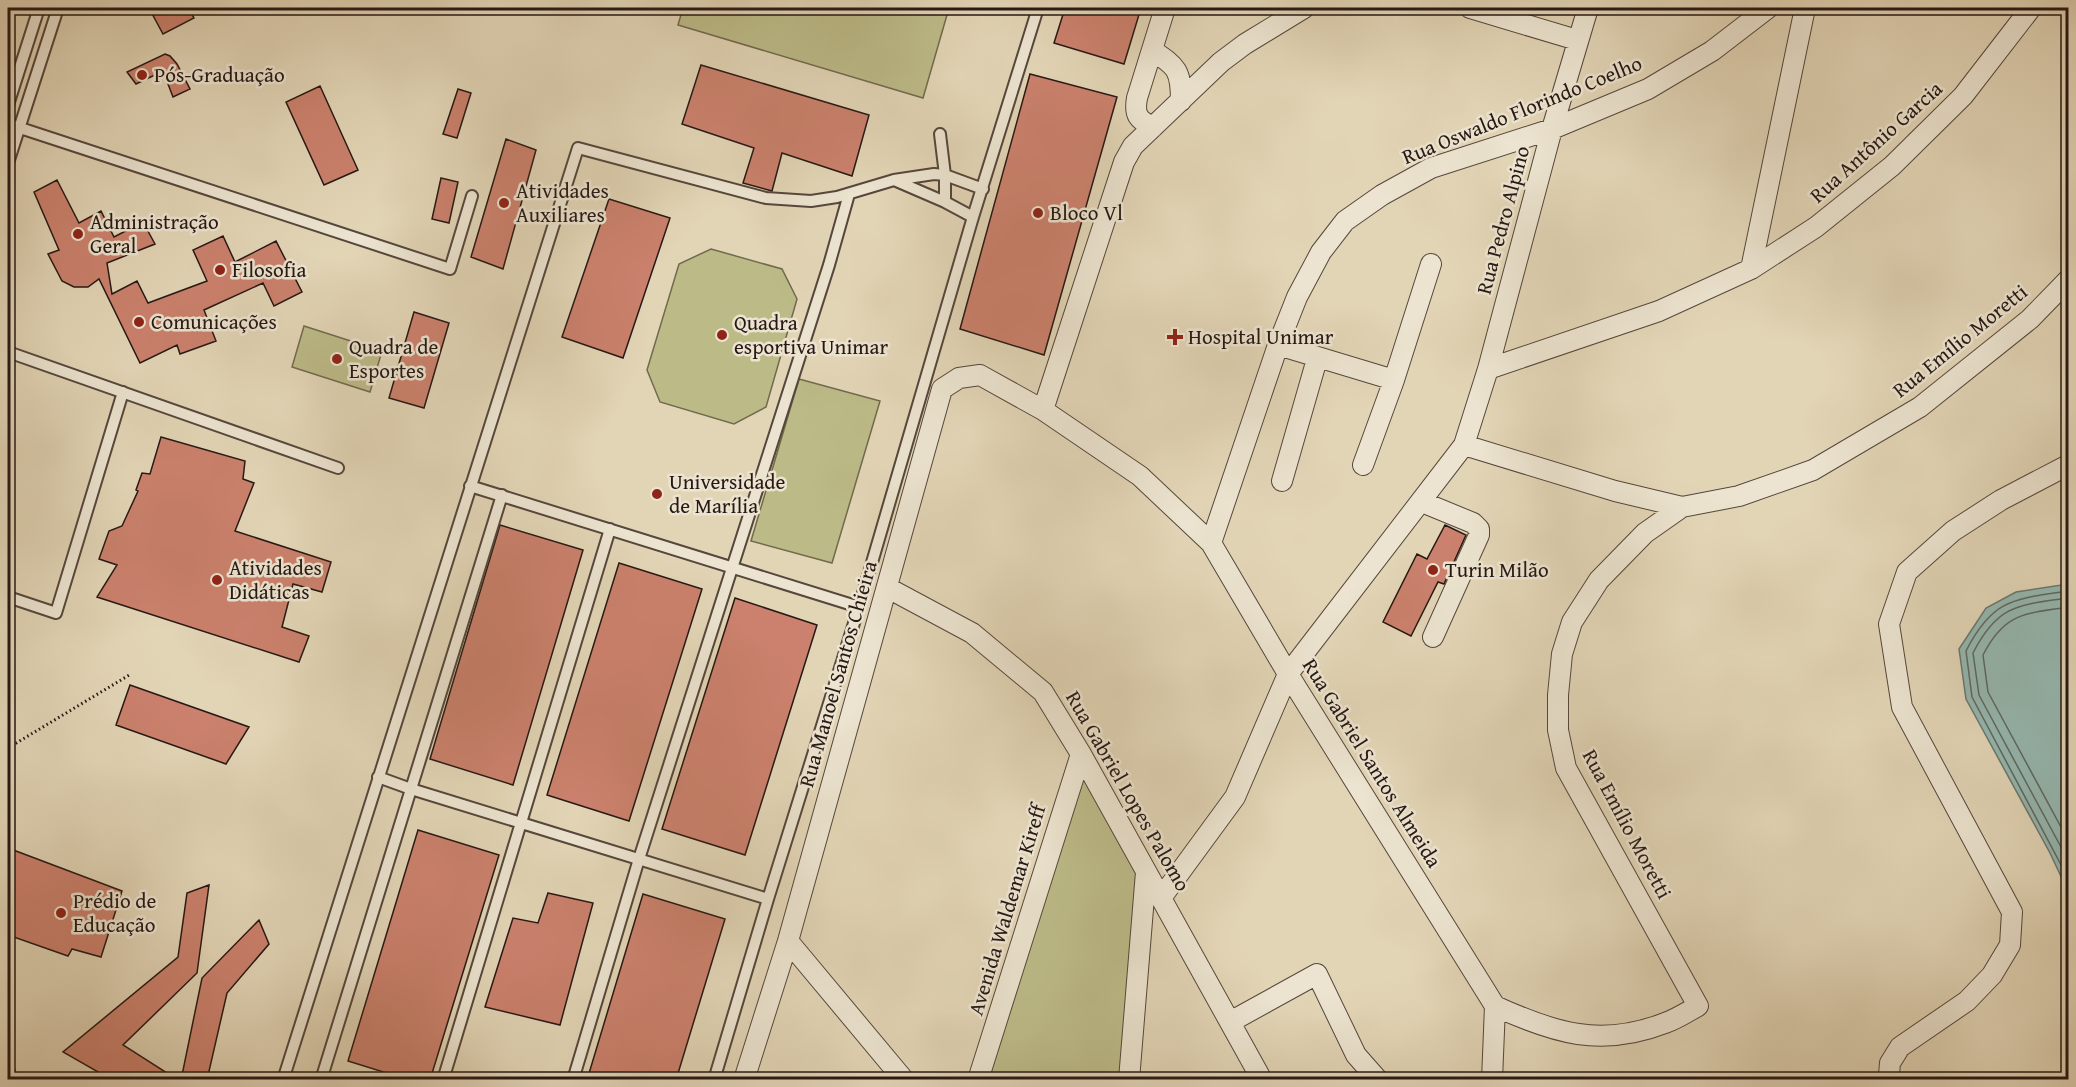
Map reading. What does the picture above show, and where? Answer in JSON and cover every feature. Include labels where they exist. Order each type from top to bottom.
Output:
[{"type":"street","points":[[1153,127],[1140,121],[1135,112],[1137,98],[1165,8]]},
{"type":"street","points":[[1043,410],[1124,162],[1133,146],[1221,62],[1245,44],[1304,8]]},
{"type":"street","points":[[1470,8],[1577,40]]},
{"type":"street","name":"Rua Pedro Alpino","points":[[1161,898],[1235,797],[1288,674],[1464,446],[1488,369],[1552,129],[1588,8]]},
{"type":"street","name":"Rua Oswaldo Florindo Coelho","points":[[1211,543],[1278,345],[1297,297],[1321,252],[1345,221],[1382,195],[1431,168],[1552,129],[1648,88],[1712,51],[1768,8]]},
{"type":"street","points":[[1751,269],[1805,8]]},
{"type":"street","name":"Rua Antônio Garcia","points":[[1488,369],[1659,311],[1751,269],[1816,227],[1892,166],[1963,96],[2031,8]]},
{"type":"street","points":[[1152,50],[1168,61],[1180,75],[1181,101]]},
{"type":"street","points":[[1363,465],[1394,380],[1431,264]]},
{"type":"street","name":"Rua Emílio Moretti","points":[[1495,1006],[1536,1025],[1602,1037],[1631,1034],[1666,1023],[1698,1006],[1566,768],[1558,730],[1558,695],[1562,654],[1572,622],[1599,580],[1645,533],[1682,507],[1738,496],[1812,470],[1920,407],[2030,319],[2068,280]]},
{"type":"street","points":[[1278,345],[1394,380]]},
{"type":"street","points":[[1282,481],[1317,358]]},
{"type":"street","name":"Rua Manoel Santos Chieira","points":[[744,1080],[788,941],[942,389],[959,378],[980,375],[1043,410]]},
{"type":"street","name":"Rua Gabriel Santos Almeida","points":[[1043,410],[1140,476],[1211,543],[1288,674],[1495,1006]]},
{"type":"street","points":[[1464,446],[1615,491],[1682,507]]},
{"type":"street","points":[[1892,1080],[1889,1075],[1890,1063],[1900,1047],[1967,1001],[1992,975],[2010,945],[2012,912],[1902,707],[1889,624],[1907,572],[1937,544],[2001,500],[2068,465]]},
{"type":"street","points":[[1422,502],[1473,523],[1479,529],[1479,535],[1433,637]]},
{"type":"street","name":"Rua Gabriel Lopes Palomo","points":[[888,588],[972,633],[1043,692],[1081,754],[1262,1080]]},
{"type":"street","name":"Avenida Waldemar Kireff","points":[[978,1080],[1081,754]]},
{"type":"street","points":[[1129,1080],[1146,872]]},
{"type":"street","points":[[788,941],[904,1080]]},
{"type":"street","points":[[1230,1022],[1317,974],[1356,1055],[1378,1080]]},
{"type":"street","points":[[1492,1080],[1495,1006]]},
{"type":"lane","points":[[8,105],[39,8]]},
{"type":"lane","points":[[8,163],[13,126],[58,8]]},
{"type":"lane","points":[[714,1080],[1038,8]]},
{"type":"lane","points":[[13,126],[450,269],[471,196]]},
{"type":"lane","points":[[940,134],[945,175],[945,202]]},
{"type":"lane","points":[[286,1079],[378,777],[578,148],[766,198],[811,201],[849,194],[894,180],[934,174],[945,175],[983,189]]},
{"type":"lane","points":[[894,180],[973,217]]},
{"type":"lane","points":[[573,1080],[639,859],[826,274],[849,194]]},
{"type":"lane","points":[[8,352],[338,468]]},
{"type":"lane","points":[[8,597],[56,613],[123,392]]},
{"type":"lane","points":[[470,486],[859,606]]},
{"type":"lane","points":[[321,1080],[502,495]]},
{"type":"lane","points":[[443,1080],[610,529]]},
{"type":"lane","points":[[378,777],[768,899]]},
{"type":"path","points":[[8,748],[131,674]]},
{"type":"shaded area","points":[[683,8],[949,8],[923,98],[678,25]]},
{"type":"shaded area","name":"Quadra esportiva Unimar","points":[[711,249],[782,269],[797,299],[766,407],[734,424],[660,402],[647,370],[679,264]]},
{"type":"shaded area","name":"Quadra de Esportes","points":[[304,326],[382,351],[370,392],[292,367]]},
{"type":"shaded area","points":[[799,379],[880,401],[832,563],[751,541]]},
{"type":"shaded area","points":[[1081,754],[1146,872],[1129,1079],[978,1080]]},
{"type":"water","points":[[2068,584],[2068,882],[2065,885],[1966,699],[1959,649],[1986,608],[2016,592]]},
{"type":"building","points":[[149,8],[188,8],[194,18],[163,34]]},
{"type":"building","points":[[1065,8],[1141,8],[1124,64],[1054,43]]},
{"type":"building","name":"Pós-Graduação","points":[[165,54],[177,64],[190,89],[173,97],[163,71],[136,84],[127,72]]},
{"type":"building","points":[[701,65],[869,115],[852,176],[782,153],[772,191],[743,183],[754,148],[682,124]]},
{"type":"building","name":"Bloco Vl","points":[[1030,74],[1117,97],[1044,355],[960,329]]},
{"type":"building","points":[[320,86],[358,170],[324,185],[286,102]]},
{"type":"building","points":[[458,89],[471,93],[457,138],[443,134]]},
{"type":"building","name":"Atividades Auxiliares","points":[[506,139],[536,150],[503,269],[471,257]]},
{"type":"building","points":[[441,178],[458,182],[449,223],[432,219]]},
{"type":"building","points":[[57,180],[79,223],[101,211],[114,237],[143,222],[155,244],[107,263],[112,294],[137,281],[148,303],[207,281],[193,250],[223,236],[235,262],[276,241],[302,292],[274,306],[263,283],[204,310],[216,341],[180,354],[177,345],[140,363],[99,279],[88,287],[74,287],[62,281],[48,254],[59,250],[34,192]]},
{"type":"building","points":[[609,199],[670,218],[623,358],[562,337]]},
{"type":"building","points":[[414,312],[449,323],[424,408],[389,398]]},
{"type":"building","name":"Atividades Didáticas","points":[[161,437],[245,461],[243,479],[254,483],[235,531],[331,562],[322,592],[293,584],[282,627],[309,636],[299,662],[97,597],[117,565],[99,559],[109,531],[122,526],[138,491],[136,490],[142,473],[150,474]]},
{"type":"building","points":[[500,525],[583,550],[513,785],[430,759]]},
{"type":"building","name":"Turin Milão","points":[[1445,525],[1466,535],[1444,584],[1438,582],[1411,636],[1383,622],[1417,554],[1427,559]]},
{"type":"building","points":[[619,563],[702,589],[629,821],[547,795]]},
{"type":"building","points":[[735,598],[817,625],[745,855],[662,829]]},
{"type":"building","points":[[130,685],[249,727],[226,764],[116,725]]},
{"type":"building","points":[[418,830],[499,855],[430,1080],[409,1080],[348,1061]]},
{"type":"building","name":"Prédio de Educação","points":[[8,848],[122,891],[101,957],[72,949],[68,956],[8,935]]},
{"type":"building","points":[[209,885],[197,973],[123,1045],[178,1080],[112,1080],[63,1052],[178,957],[187,893]]},
{"type":"building","points":[[548,893],[593,903],[560,1025],[485,1007],[513,918],[538,923]]},
{"type":"building","points":[[643,894],[725,919],[676,1080],[587,1080]]},
{"type":"building","points":[[259,920],[269,944],[227,993],[207,1080],[181,1080],[202,978]]},
{"type":"place","name":"Pós-Graduação","points":[[142,75]]},
{"type":"place","name":"Atividades Auxiliares","points":[[504,203]]},
{"type":"place","name":"Bloco Vl","points":[[1038,213]]},
{"type":"place","name":"Administração Geral","points":[[78,234]]},
{"type":"place","name":"Filosofia","points":[[220,270]]},
{"type":"place","name":"Comunicações","points":[[139,322]]},
{"type":"place","name":"Quadra esportiva Unimar","points":[[722,335]]},
{"type":"place","name":"Hospital Unimar","points":[[1175,337]]},
{"type":"place","name":"Quadra de Esportes","points":[[337,359]]},
{"type":"place","name":"Universidade de Marília","points":[[657,494]]},
{"type":"place","name":"Turin Milão","points":[[1433,570]]},
{"type":"place","name":"Atividades Didáticas","points":[[217,580]]},
{"type":"place","name":"Prédio de Educação","points":[[61,913]]}]
